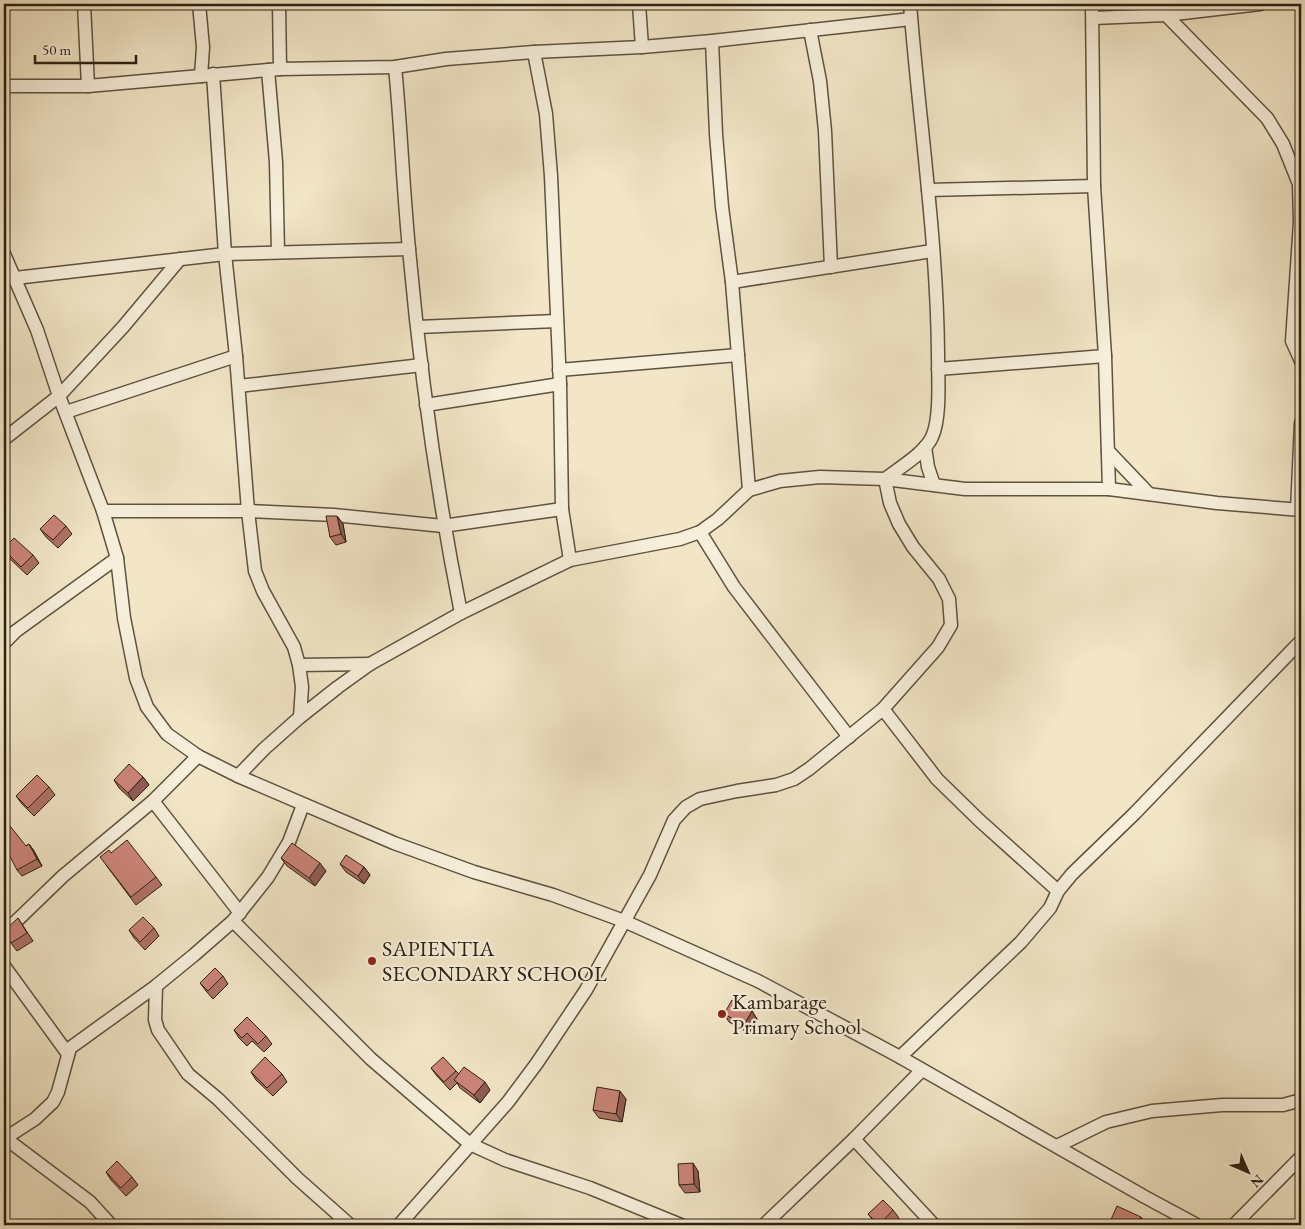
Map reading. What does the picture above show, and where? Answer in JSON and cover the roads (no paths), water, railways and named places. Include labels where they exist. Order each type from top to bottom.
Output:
[{"type":"street","points":[[84,4],[88,86]]},
{"type":"street","points":[[199,4],[239,386],[248,511],[255,571],[263,591],[294,647],[302,687],[300,717]]},
{"type":"street","points":[[278,252],[274,69],[279,4]]},
{"type":"street","points":[[639,4],[642,47]]},
{"type":"street","points":[[885,480],[925,447],[932,438],[935,428],[938,319],[910,4]]},
{"type":"street","points":[[1092,4],[1094,18],[1094,186],[1105,356],[1109,488]]},
{"type":"street","points":[[1094,18],[1166,15],[1260,4]]},
{"type":"street","points":[[1166,15],[1267,118],[1283,144],[1300,184],[1300,222],[1292,341],[1301,360]]},
{"type":"street","points":[[4,86],[88,86],[274,69],[395,67],[446,59],[712,41],[911,19]]},
{"type":"street","points":[[810,30],[820,81],[825,131],[830,268]]},
{"type":"street","points":[[712,41],[717,153],[732,282],[749,490]]},
{"type":"street","points":[[534,52],[546,114],[551,176],[560,384],[562,509],[570,560]]},
{"type":"street","points":[[395,67],[409,249],[426,405],[443,526],[461,613]]},
{"type":"street","points":[[928,190],[1094,186]]},
{"type":"street","points":[[15,278],[225,254],[409,249]]},
{"type":"street","points":[[732,282],[932,251]]},
{"type":"street","points":[[4,254],[38,330],[59,396],[103,511],[117,558],[124,618],[134,669],[147,707],[167,734],[198,756],[303,805],[403,846],[474,872],[553,895],[624,921],[758,981],[900,1056],[1197,1225]]},
{"type":"street","points":[[4,439],[59,396],[123,326],[180,259]]},
{"type":"street","points":[[418,327],[557,321]]},
{"type":"street","points":[[559,370],[738,355]]},
{"type":"street","points":[[66,412],[236,356]]},
{"type":"street","points":[[938,369],[1105,356]]},
{"type":"street","points":[[239,386],[422,364]]},
{"type":"street","points":[[426,405],[560,384]]},
{"type":"street","points":[[238,776],[264,749],[300,717],[370,664],[461,613],[570,560],[680,540],[700,532],[718,519],[749,490],[780,481],[820,477],[885,480],[965,489],[1109,488],[1217,503],[1299,510],[1301,423]]},
{"type":"street","points":[[925,447],[928,467],[934,485]]},
{"type":"street","points":[[1108,452],[1149,494]]},
{"type":"street","points":[[399,1225],[508,1102],[537,1063],[586,990],[650,875],[674,820],[686,807],[700,800],[737,791],[776,785],[794,778],[809,769],[883,709],[938,647],[951,625],[949,599],[939,579],[913,547],[899,524],[890,503],[885,480]]},
{"type":"street","points":[[103,511],[248,511],[334,515],[443,526],[562,509]]},
{"type":"street","points":[[700,532],[734,587],[849,737]]},
{"type":"street","points":[[4,642],[16,631],[117,558]]},
{"type":"street","points":[[900,1056],[1021,942],[1050,908],[1058,891],[1072,874],[1134,814],[1301,640]]},
{"type":"street","points":[[299,665],[370,664]]},
{"type":"street","points":[[883,709],[938,778],[979,820],[1058,891]]},
{"type":"street","points":[[4,933],[63,876],[152,801],[198,756]]},
{"type":"street","points":[[152,801],[236,917],[371,1059],[470,1144],[505,1160],[590,1188],[681,1225]]},
{"type":"street","points":[[111,1225],[90,1202],[4,1138],[35,1120],[52,1102],[58,1092],[70,1048],[75,1043],[156,986],[194,956],[236,917],[268,877],[289,842],[303,805]]},
{"type":"street","points":[[4,966],[68,1054]]},
{"type":"street","points":[[156,986],[154,1020],[158,1030],[188,1074],[218,1099],[297,1178],[350,1225]]},
{"type":"street","points":[[764,1225],[854,1139],[922,1070]]},
{"type":"street","points":[[1057,1146],[1106,1122],[1152,1111],[1222,1105],[1283,1105],[1301,1100]]},
{"type":"street","points":[[854,1139],[934,1225]]},
{"type":"street","points":[[1234,1225],[1301,1157]]},
{"type":"place","name":"SAPIENTIA SECONDARY SCHOOL","points":[[372,961]]},
{"type":"place","name":"Kambarage Primary School","points":[[722,1014]]}]
